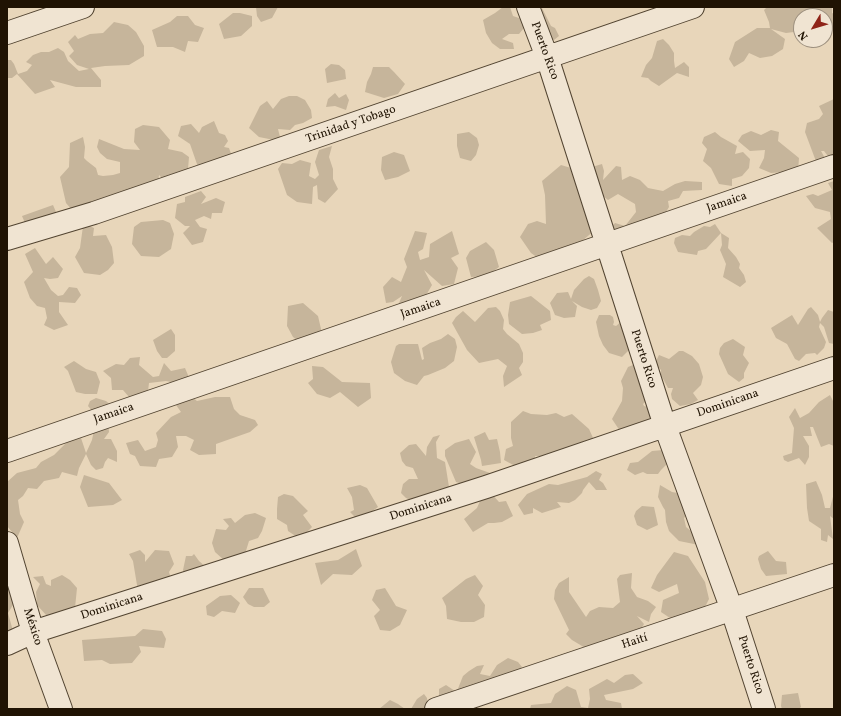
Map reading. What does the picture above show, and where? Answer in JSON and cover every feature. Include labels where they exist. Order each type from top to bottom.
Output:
[{"type":"street","points":[[7,33],[83,7]]},
{"type":"street","name":"Puerto Rico","points":[[528,7],[547,58],[665,426],[732,610],[764,709]]},
{"type":"street","name":"Trinidad y Tobago","points":[[7,239],[94,213],[693,7]]},
{"type":"street","name":"Jamaica","points":[[7,451],[834,166]]},
{"type":"street","name":"Dominicana","points":[[7,644],[33,632],[486,487],[834,368]]},
{"type":"street","name":"México","points":[[7,543],[33,632],[62,709]]},
{"type":"street","name":"Haití","points":[[436,709],[834,575]]},
{"type":"shaded area","points":[[256,7],[278,7],[272,18],[261,22],[257,16]]},
{"type":"shaded area","points":[[503,7],[510,7],[513,16],[522,19],[524,28],[519,34],[509,34],[502,39],[513,43],[514,49],[500,49],[492,43],[486,33],[483,20]]},
{"type":"shaded area","points":[[767,7],[832,7],[793,8],[793,32],[786,33],[771,29],[785,39],[783,49],[772,56],[760,58],[749,53],[744,61],[734,67],[729,59],[735,42],[757,28],[770,28],[764,10]]},
{"type":"shaded area","points":[[542,8],[551,26],[555,28],[559,36],[554,40],[546,37],[539,16]]},
{"type":"shaded area","points":[[233,13],[252,16],[252,26],[241,36],[224,39],[219,24]]},
{"type":"shaded area","points":[[833,14],[834,14],[833,27]]},
{"type":"shaded area","points":[[177,16],[188,16],[195,25],[204,28],[198,42],[188,41],[185,52],[173,47],[157,47],[152,30],[170,22]]},
{"type":"shaded area","points":[[114,22],[128,25],[136,32],[144,46],[144,56],[129,65],[91,68],[101,80],[101,87],[76,87],[50,80],[55,87],[35,94],[17,74],[12,78],[7,78],[7,60],[11,60],[18,74],[27,71],[32,65],[26,62],[33,55],[41,52],[49,52],[58,48],[64,52],[68,61],[79,71],[89,69],[77,65],[69,56],[74,51],[68,42],[75,35],[78,39],[90,34],[103,33]]},
{"type":"shaded area","points":[[663,39],[674,53],[675,68],[684,62],[689,67],[689,77],[677,73],[659,86],[648,78],[641,77],[646,65],[652,58],[657,41]]},
{"type":"shaded area","points":[[331,64],[339,65],[345,70],[346,79],[327,83],[325,69]]},
{"type":"shaded area","points":[[373,67],[389,67],[394,72],[405,84],[398,94],[384,98],[365,92]]},
{"type":"shaded area","points":[[335,93],[339,98],[346,94],[349,100],[346,110],[335,106],[326,107],[328,99]]},
{"type":"shaded area","points":[[289,96],[297,96],[305,100],[311,110],[312,118],[295,125],[290,130],[278,129],[280,137],[274,140],[259,137],[249,128],[260,106],[267,101],[273,109],[281,99]]},
{"type":"shaded area","points":[[834,99],[834,160],[831,160],[824,151],[821,151],[826,160],[817,164],[805,132],[807,123],[819,119],[823,114],[819,106]]},
{"type":"shaded area","points":[[214,121],[219,133],[225,135],[228,141],[224,147],[229,148],[235,165],[198,167],[190,144],[178,136],[181,126],[191,124],[199,133],[202,127]]},
{"type":"shaded area","points":[[143,125],[159,127],[170,140],[168,149],[182,152],[189,157],[188,169],[174,179],[162,178],[159,175],[157,192],[72,210],[66,203],[60,177],[69,167],[70,143],[83,137],[85,147],[84,158],[96,168],[98,175],[113,175],[120,173],[120,162],[107,159],[100,153],[97,147],[99,139],[124,149],[140,150],[134,142],[135,129]]},
{"type":"shaded area","points":[[771,130],[779,132],[778,141],[799,158],[798,171],[771,173],[759,168],[764,158],[765,150],[750,151],[738,141],[742,135],[751,131],[761,135]]},
{"type":"shaded area","points":[[469,132],[477,138],[479,145],[476,155],[471,161],[460,158],[457,146],[457,134]]},
{"type":"shaded area","points":[[715,132],[737,146],[735,154],[743,152],[750,159],[749,168],[742,176],[732,179],[732,186],[719,184],[711,168],[703,161],[707,149],[702,143],[704,137]]},
{"type":"shaded area","points":[[332,146],[329,157],[333,169],[333,179],[338,189],[325,203],[318,199],[317,185],[313,187],[312,204],[297,202],[287,195],[278,169],[282,163],[292,164],[300,160],[311,163],[309,176],[315,179],[319,175],[315,162],[319,150]]},
{"type":"shaded area","points":[[394,152],[404,155],[410,171],[398,177],[385,180],[381,170],[382,157]]},
{"type":"shaded area","points":[[602,164],[604,171],[603,180],[616,166],[621,167],[622,180],[630,176],[640,180],[648,188],[663,191],[675,184],[685,181],[702,182],[702,190],[683,191],[679,198],[668,201],[669,207],[666,212],[628,237],[606,232],[615,223],[625,226],[636,212],[635,204],[618,194],[608,200],[587,183],[592,167]]},
{"type":"shaded area","points":[[561,165],[571,168],[590,192],[595,230],[582,241],[574,256],[548,265],[531,253],[520,237],[528,224],[537,221],[546,224],[545,195],[542,181]]},
{"type":"shaded area","points":[[834,181],[834,242],[832,243],[817,228],[831,219],[830,212],[815,208],[806,196],[813,194],[818,196],[832,190],[828,183]]},
{"type":"shaded area","points":[[201,191],[206,197],[201,204],[216,198],[225,202],[222,213],[212,213],[211,219],[204,216],[195,220],[200,227],[207,229],[203,242],[192,245],[183,233],[190,226],[185,226],[175,218],[177,204],[185,202],[185,197]]},
{"type":"shaded area","points":[[53,205],[56,212],[53,220],[25,223],[22,216]]},
{"type":"shaded area","points":[[163,220],[170,223],[174,234],[171,249],[159,257],[141,256],[132,244],[134,227],[141,222]]},
{"type":"shaded area","points":[[715,224],[721,233],[706,249],[698,251],[697,255],[678,252],[674,243],[675,238],[682,235],[690,236],[704,226],[710,227]]},
{"type":"shaded area","points":[[88,225],[94,228],[93,236],[106,235],[112,247],[114,263],[108,270],[100,275],[84,273],[75,257],[80,248],[83,226]]},
{"type":"shaded area","points":[[415,231],[427,233],[423,249],[418,252],[420,260],[429,257],[430,244],[452,231],[459,254],[451,258],[458,268],[454,284],[442,286],[424,270],[432,285],[425,297],[407,313],[399,303],[402,296],[393,302],[386,303],[383,287],[392,277],[401,282],[407,267],[404,259]]},
{"type":"shaded area","points":[[721,233],[729,238],[728,248],[736,257],[740,264],[739,268],[744,275],[746,282],[740,287],[723,277],[726,264],[720,250],[722,245]]},
{"type":"shaded area","points":[[486,242],[494,250],[499,267],[487,276],[471,277],[466,258],[470,251]]},
{"type":"shaded area","points":[[35,248],[46,264],[53,257],[63,269],[58,278],[44,278],[51,290],[58,296],[63,295],[69,287],[77,288],[81,295],[75,303],[59,302],[59,312],[68,325],[54,330],[44,325],[47,318],[45,308],[37,306],[30,298],[24,282],[33,272],[25,254]]},
{"type":"shaded area","points":[[589,276],[594,279],[601,301],[597,308],[591,310],[572,301],[577,306],[575,317],[564,318],[555,315],[550,303],[557,293],[568,292],[571,299],[574,290],[584,279]]},
{"type":"shaded area","points":[[531,296],[550,311],[551,320],[540,325],[542,330],[522,334],[509,324],[508,315],[510,302]]},
{"type":"shaded area","points":[[303,303],[318,316],[324,342],[307,348],[293,337],[287,326],[288,306]]},
{"type":"shaded area","points":[[496,307],[500,311],[504,320],[503,329],[519,344],[523,353],[523,362],[519,368],[522,375],[504,387],[503,376],[507,366],[498,359],[479,363],[467,350],[452,323],[463,311],[475,322],[488,308]]},
{"type":"shaded area","points":[[811,307],[818,315],[820,322],[828,310],[834,312],[834,344],[829,343],[824,327],[820,323],[819,327],[826,342],[824,348],[817,355],[815,353],[806,354],[799,361],[795,359],[787,344],[776,338],[771,328],[792,315],[798,325],[808,309]]},
{"type":"shaded area","points":[[599,315],[610,315],[613,317],[613,325],[616,326],[622,321],[630,349],[622,357],[609,353],[603,345],[599,336],[596,322]]},
{"type":"shaded area","points":[[171,329],[175,335],[175,351],[167,358],[162,358],[157,351],[153,340]]},
{"type":"shaded area","points":[[448,334],[455,339],[457,347],[454,361],[445,368],[424,376],[417,385],[405,381],[394,373],[391,362],[396,346],[399,344],[418,344],[422,360],[424,359],[422,348]]},
{"type":"shaded area","points":[[733,339],[745,347],[743,355],[749,363],[744,373],[744,378],[739,382],[728,374],[719,354],[720,348],[724,343]]},
{"type":"shaded area","points":[[679,351],[683,351],[692,356],[699,364],[703,377],[701,385],[693,393],[698,400],[691,404],[680,406],[672,399],[671,394],[673,388],[668,388],[661,375],[661,370],[655,363],[659,355],[669,359]]},
{"type":"shaded area","points":[[140,357],[139,365],[153,377],[159,376],[164,363],[171,371],[185,368],[193,387],[186,389],[166,381],[149,383],[148,391],[141,396],[129,397],[123,390],[112,390],[111,378],[103,371],[116,364],[124,365],[130,358]]},
{"type":"shaded area","points":[[74,361],[86,369],[96,372],[100,382],[97,394],[76,392],[68,371],[64,367]]},
{"type":"shaded area","points":[[633,365],[652,396],[643,404],[644,406],[652,408],[657,419],[624,437],[612,419],[622,401],[623,388],[621,381],[628,367]]},
{"type":"shaded area","points":[[312,366],[323,367],[342,382],[370,383],[371,398],[358,407],[340,392],[330,398],[317,394],[308,383],[313,379]]},
{"type":"shaded area","points":[[830,395],[834,403],[834,446],[829,444],[821,447],[813,427],[810,427],[812,436],[803,436],[809,446],[809,457],[805,465],[799,458],[788,462],[784,460],[783,456],[792,453],[794,428],[789,417],[795,408],[800,418],[809,413],[819,402]]},
{"type":"shaded area","points":[[192,397],[197,401],[215,397],[230,397],[234,409],[240,415],[255,420],[258,425],[250,432],[216,444],[216,454],[199,455],[190,450],[194,440],[186,436],[176,436],[178,447],[172,457],[159,459],[156,467],[140,466],[135,456],[130,454],[126,443],[138,440],[145,451],[156,447],[158,440],[156,433],[171,417],[181,412],[176,405]]},
{"type":"shaded area","points":[[96,398],[106,401],[113,407],[99,419],[88,406],[90,401]]},
{"type":"shaded area","points":[[523,411],[531,414],[547,415],[556,413],[564,417],[572,414],[589,429],[594,440],[541,462],[539,456],[535,456],[534,467],[517,467],[504,460],[506,449],[513,446],[511,438],[511,422]]},
{"type":"shaded area","points":[[108,423],[109,432],[104,439],[111,439],[117,451],[117,462],[108,458],[103,468],[96,470],[91,465],[86,454],[77,476],[62,472],[59,478],[44,481],[37,489],[28,488],[23,496],[18,500],[20,514],[24,522],[17,538],[7,526],[7,482],[17,473],[36,468],[41,462],[54,455],[67,442],[81,438],[86,453],[92,440],[95,425]]},
{"type":"shaded area","points":[[485,432],[489,440],[497,439],[501,463],[482,466],[474,437]]},
{"type":"shaded area","points":[[440,435],[436,442],[437,458],[445,462],[449,487],[433,491],[431,504],[419,504],[406,498],[401,493],[403,484],[409,479],[418,479],[413,468],[406,466],[402,461],[400,453],[409,445],[416,444],[426,456],[427,447],[433,437]]},
{"type":"shaded area","points":[[469,439],[476,452],[470,464],[490,473],[493,490],[490,492],[499,502],[506,501],[513,516],[502,522],[488,523],[473,532],[464,519],[477,508],[483,494],[456,482],[445,456],[445,450],[455,443]]},
{"type":"shaded area","points":[[663,450],[669,462],[658,474],[647,474],[643,472],[635,475],[627,470],[630,463],[638,462],[652,451]]},
{"type":"shaded area","points":[[596,471],[602,474],[599,480],[603,483],[607,490],[596,490],[589,482],[582,493],[575,500],[569,503],[557,502],[561,507],[542,513],[533,508],[533,513],[524,515],[518,505],[527,494],[549,484],[558,485],[587,477]]},
{"type":"shaded area","points":[[84,475],[109,483],[122,500],[113,505],[88,507],[80,487]]},
{"type":"shaded area","points":[[816,481],[822,495],[825,508],[830,508],[834,493],[834,519],[830,516],[833,539],[828,535],[827,542],[821,540],[821,529],[809,521],[806,484]]},
{"type":"shaded area","points":[[360,485],[367,488],[378,507],[359,521],[350,512],[354,510],[352,497],[347,488]]},
{"type":"shaded area","points":[[660,485],[672,492],[683,494],[689,512],[684,518],[686,527],[696,535],[699,545],[679,541],[669,531],[666,522],[665,510],[658,497]]},
{"type":"shaded area","points":[[284,494],[293,496],[308,511],[303,515],[312,527],[307,532],[313,532],[297,537],[288,531],[287,525],[277,519],[278,497]]},
{"type":"shaded area","points":[[642,506],[654,507],[658,525],[647,530],[637,525],[634,516],[636,511]]},
{"type":"shaded area","points":[[255,513],[266,518],[258,538],[249,541],[245,554],[225,561],[215,552],[212,543],[216,529],[226,530],[229,526],[223,519],[231,518],[235,523],[245,515]]},
{"type":"shaded area","points":[[356,549],[362,566],[352,575],[333,574],[321,585],[315,563],[338,560]]},
{"type":"shaded area","points":[[140,550],[145,555],[145,562],[155,550],[169,551],[174,564],[169,572],[171,579],[156,583],[156,580],[138,591],[133,561],[129,554]]},
{"type":"shaded area","points":[[768,551],[776,561],[786,562],[787,574],[766,576],[761,569],[758,559],[759,556]]},
{"type":"shaded area","points":[[674,552],[688,556],[705,582],[709,599],[701,615],[676,622],[661,612],[663,600],[679,593],[677,584],[659,592],[651,588],[657,575]]},
{"type":"shaded area","points":[[194,554],[206,567],[185,580],[183,570],[186,556],[192,556]]},
{"type":"shaded area","points":[[632,573],[631,588],[637,597],[648,601],[656,607],[651,614],[649,622],[637,616],[644,624],[637,636],[592,652],[572,640],[566,634],[569,630],[554,599],[555,590],[559,583],[569,577],[569,592],[586,617],[590,611],[599,607],[613,608],[620,602],[617,579],[620,575]]},
{"type":"shaded area","points":[[62,575],[70,580],[77,588],[75,608],[47,616],[37,605],[36,592],[40,584],[33,577],[43,576],[46,584],[51,586],[51,580]]},
{"type":"shaded area","points":[[475,575],[483,586],[478,595],[485,605],[484,617],[474,622],[461,622],[447,619],[446,606],[442,598],[466,579]]},
{"type":"shaded area","points":[[7,587],[16,600],[8,613],[13,631],[7,633]]},
{"type":"shaded area","points":[[249,588],[263,588],[270,602],[264,607],[254,607],[248,604],[243,597]]},
{"type":"shaded area","points":[[385,588],[396,606],[407,610],[400,625],[390,631],[380,630],[374,616],[380,610],[372,600],[376,590]]},
{"type":"shaded area","points":[[231,595],[240,603],[235,613],[222,611],[214,617],[207,615],[206,606],[220,596]]},
{"type":"shaded area","points":[[143,629],[162,631],[166,639],[164,648],[139,646],[141,652],[132,663],[110,664],[102,660],[84,661],[82,640],[135,636]]},
{"type":"shaded area","points":[[508,658],[518,662],[522,667],[514,676],[457,691],[463,676],[469,671],[477,666],[484,665],[480,674],[490,676],[497,665]]},
{"type":"shaded area","points":[[633,674],[643,683],[633,689],[604,695],[606,700],[621,703],[622,709],[530,709],[531,705],[551,703],[555,694],[567,686],[576,690],[581,707],[588,708],[590,699],[589,689],[607,679],[614,683],[625,675]]},
{"type":"shaded area","points":[[446,685],[455,691],[448,703],[440,709],[411,709],[417,699],[424,694],[427,698],[428,708],[439,699],[439,689]]},
{"type":"shaded area","points":[[798,693],[801,707],[799,709],[782,709],[782,695]]},
{"type":"shaded area","points":[[390,700],[398,704],[405,709],[379,709]]}]
